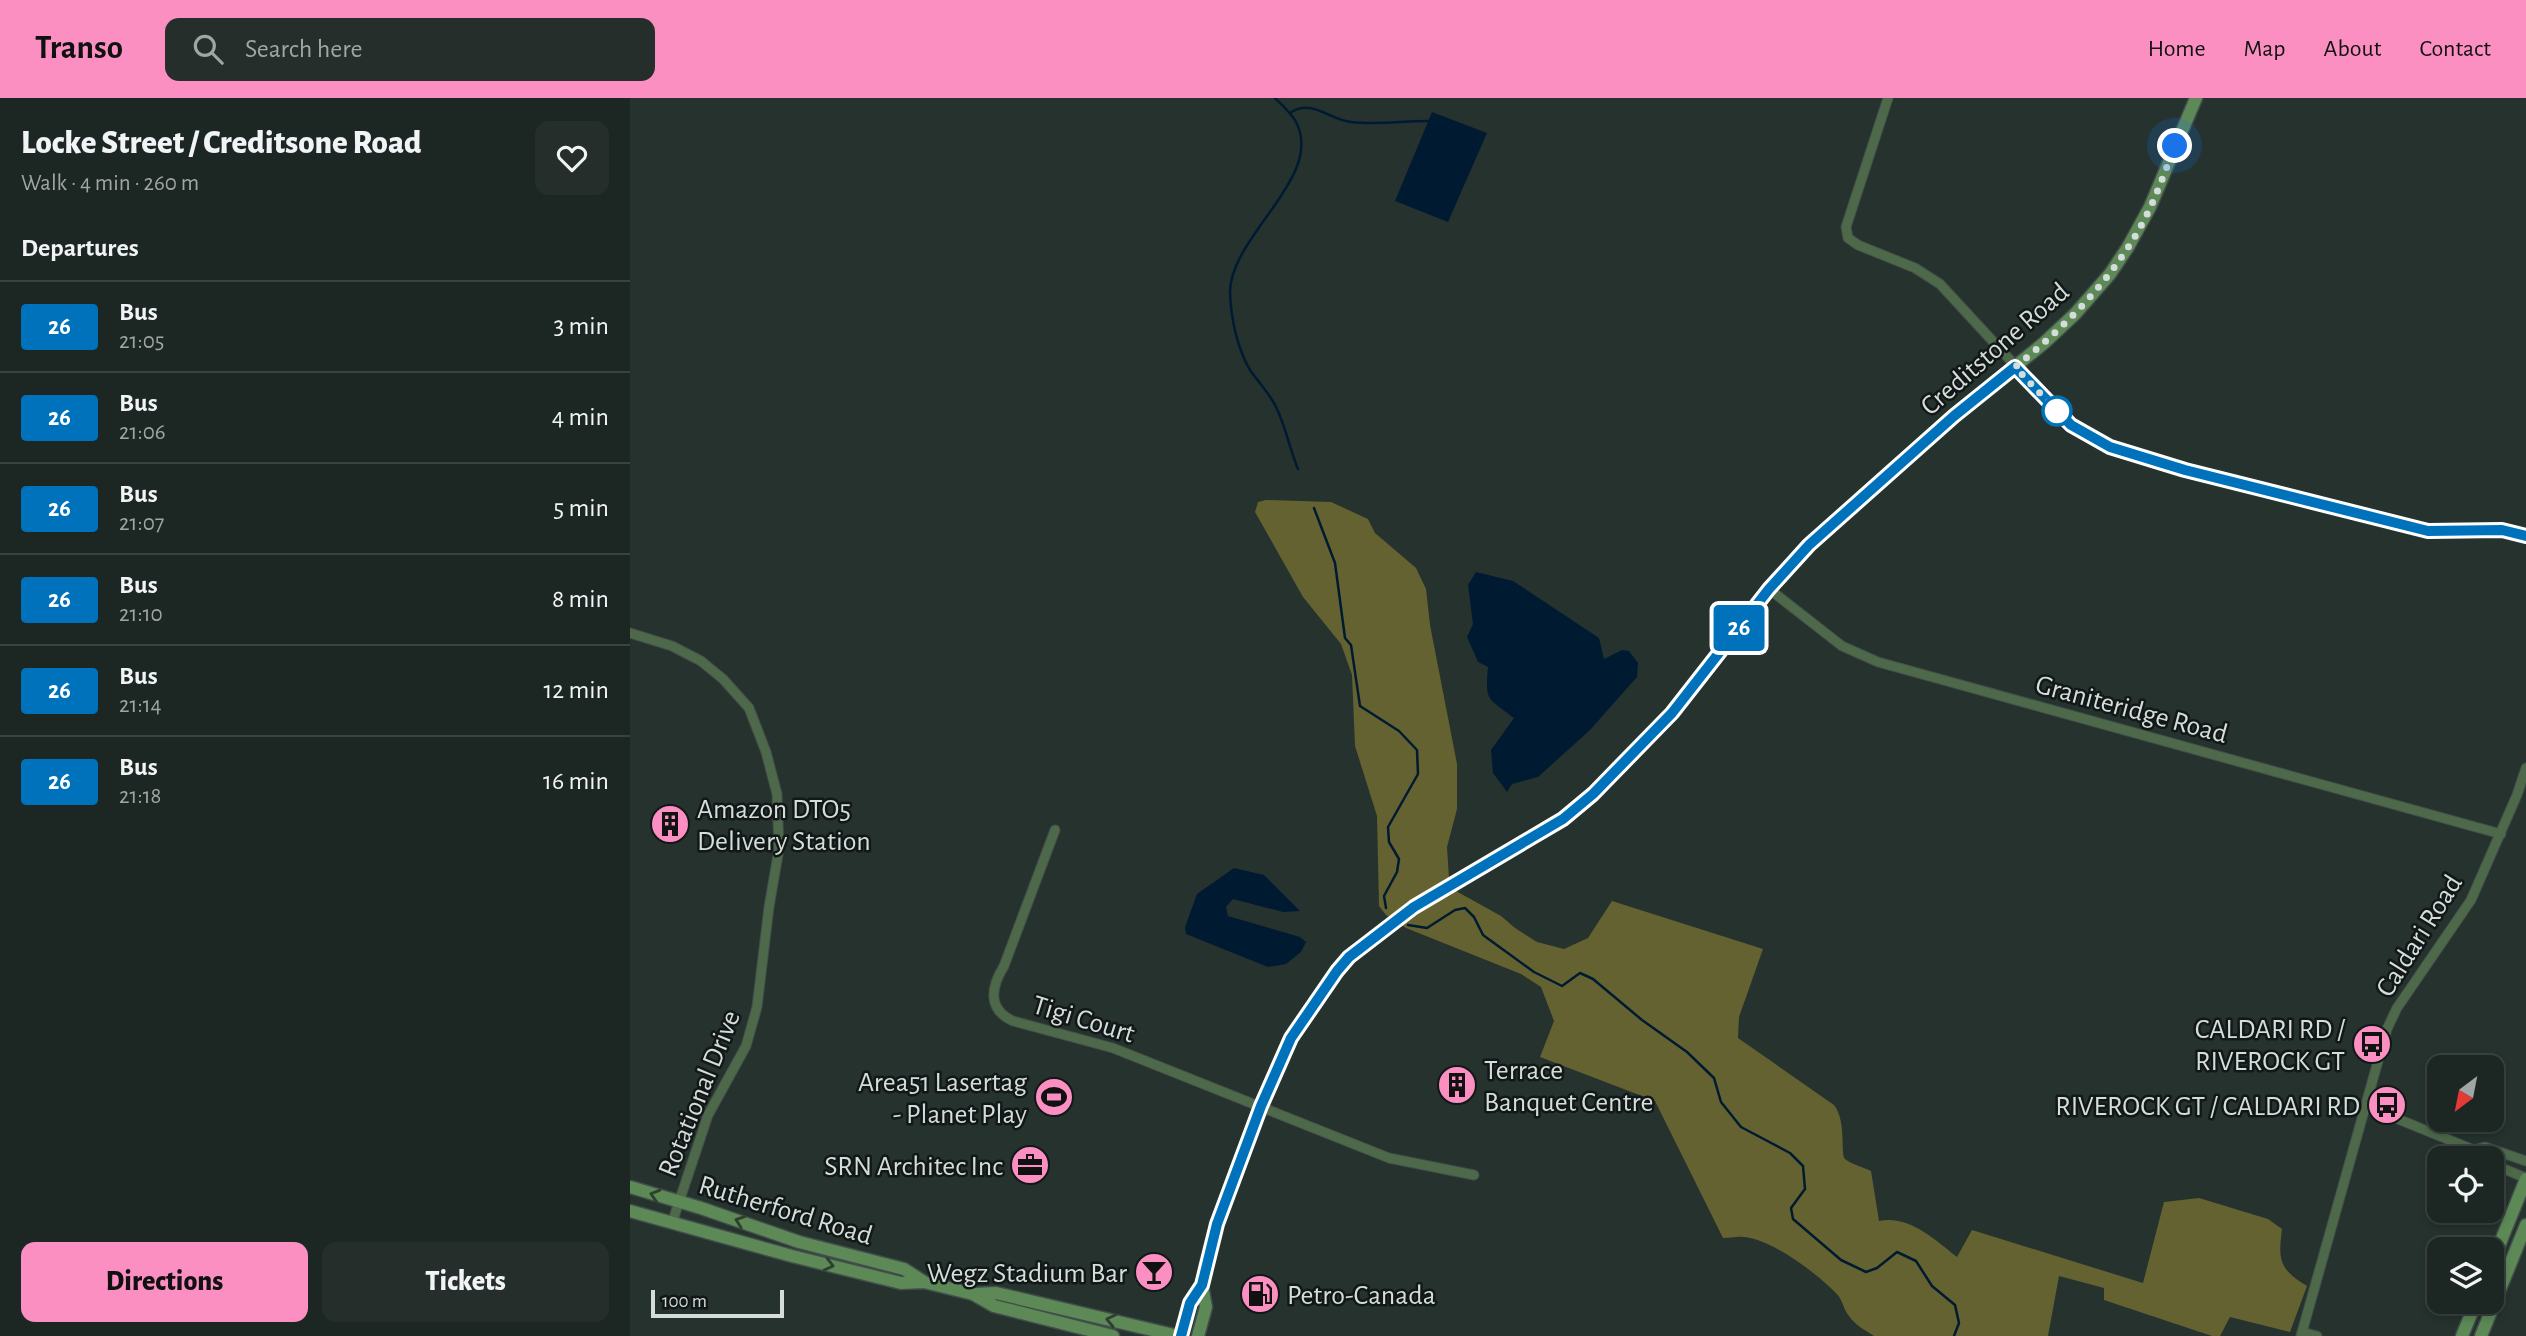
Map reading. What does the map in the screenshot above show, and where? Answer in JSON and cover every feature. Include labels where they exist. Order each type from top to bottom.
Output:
[{"type":"street","points":[[1888,98],[1846,227],[1848,238],[1858,246],[1915,268],[1940,284],[2071,425],[2110,447],[2185,470],[2428,531],[2502,530],[2526,536]]},
{"type":"street","name":"Creditstone Road","points":[[1179,1336],[1190,1303],[1202,1285],[1217,1224],[1261,1106],[1291,1038],[1337,971],[1349,957],[1414,907],[1563,819],[1593,794],[1672,713],[1769,589],[1809,545],[1954,416],[2075,314],[2110,274],[2128,247],[2150,207],[2196,98]]},
{"type":"street","name":"Graniteridge Road","points":[[1769,589],[1842,646],[1878,662],[2501,834]]},
{"type":"street","name":"Rotational Drive","points":[[630,633],[672,646],[701,661],[723,679],[749,708],[766,752],[777,794],[779,849],[757,1007],[746,1046],[708,1115],[673,1223]]},
{"type":"street","name":"Caldari Road","points":[[2302,1334],[2387,1030],[2397,1008],[2471,900],[2501,834],[2526,768]]},
{"type":"street","name":"Tigi Court","points":[[1055,830],[1004,966],[996,980],[996,1006],[1003,1016],[1113,1048],[1261,1106]]},
{"type":"street","points":[[1261,1106],[1389,1157],[1474,1175]]},
{"type":"street","points":[[2366,1106],[2458,1146]]},
{"type":"street","points":[[2504,1153],[2526,1161]]},
{"type":"street","points":[[2502,1237],[2526,1178],[2504,1169]]},
{"type":"street","name":"Rutherford Road","points":[[630,1187],[799,1242],[904,1269],[924,1282]]},
{"type":"street","name":"Rutherford Road","points":[[630,1210],[866,1275],[901,1283],[924,1282],[973,1294],[994,1306],[1114,1336]]},
{"type":"street","points":[[2481,1336],[2526,1225]]},
{"type":"street","name":"Creditstone Road","points":[[1198,1336],[1206,1307],[1202,1285]]},
{"type":"street","name":"Rutherford Road","points":[[973,1294],[996,1293],[1179,1336]]},
{"type":"street","points":[[2462,1336],[2471,1314]]},
{"type":"street","points":[[2302,1334],[2316,1336]]},
{"type":"shaded area","points":[[1258,502],[1331,502],[1368,519],[1375,533],[1416,568],[1426,589],[1430,625],[1457,764],[1457,809],[1447,847],[1449,878],[1456,891],[1501,916],[1537,942],[1564,949],[1588,938],[1612,901],[1763,949],[1739,1017],[1738,1038],[1834,1105],[1842,1128],[1845,1159],[1871,1171],[1879,1221],[1890,1220],[1911,1225],[1957,1257],[1972,1230],[2143,1283],[2164,1202],[2199,1198],[2268,1219],[2282,1229],[2282,1263],[2307,1286],[2290,1332],[2230,1317],[2220,1336],[2212,1336],[2104,1300],[2104,1288],[2059,1276],[2048,1336],[1874,1336],[1851,1319],[1836,1293],[1781,1251],[1755,1239],[1723,1238],[1655,1101],[1540,1057],[1554,1021],[1541,987],[1521,974],[1406,928],[1386,915],[1379,906],[1377,816],[1355,746],[1352,675],[1341,644],[1303,597],[1255,512]]},
{"type":"water","points":[[1432,112],[1487,133],[1448,222],[1395,201]]},
{"type":"water","points":[[1476,572],[1513,581],[1599,638],[1604,659],[1622,650],[1629,651],[1638,663],[1637,677],[1590,730],[1538,777],[1512,784],[1507,792],[1493,773],[1491,750],[1514,718],[1490,698],[1487,687],[1488,667],[1478,662],[1467,637],[1473,624],[1468,585]]},
{"type":"water","points":[[1234,868],[1264,875],[1300,911],[1283,912],[1233,899],[1226,907],[1228,916],[1300,937],[1306,942],[1301,952],[1286,964],[1268,967],[1186,934],[1185,927],[1197,894]]},
{"type":"waterway","points":[[1275,98],[1296,122],[1301,143],[1298,164],[1288,186],[1244,250],[1234,272],[1230,293],[1238,343],[1250,370],[1277,409],[1298,469]]},
{"type":"waterway","points":[[1290,113],[1306,108],[1351,122],[1428,121]]},
{"type":"waterway","points":[[1314,508],[1335,563],[1345,638],[1351,645],[1360,706],[1399,731],[1417,750],[1418,774],[1388,827],[1389,842],[1399,859],[1397,872],[1384,896],[1386,908]]},
{"type":"waterway","points":[[1408,925],[1427,928],[1455,910],[1465,908],[1474,917],[1483,935],[1534,972],[1562,986],[1580,973],[1593,979],[1642,1020],[1687,1052],[1714,1078],[1721,1102],[1741,1127],[1790,1153],[1803,1166],[1805,1189],[1791,1208],[1793,1219],[1841,1260],[1866,1272],[1877,1268],[1897,1252],[1916,1261],[1932,1286],[1955,1305],[1959,1323],[1954,1336]]},
{"type":"bus line","name":"26","points":[[1181,1336],[1190,1303],[1202,1285],[1217,1224],[1261,1106],[1291,1038],[1349,957],[1414,907],[1563,819],[1593,794],[1672,713],[1769,589],[1809,545],[1954,416],[2015,367],[2071,425],[2110,447],[2185,470],[2428,531],[2502,530],[2526,536]]},
{"type":"place","name":"Amazon DTO5 Delivery Station","points":[[670,824]]},
{"type":"place","name":"CALDARI RD / RIVEROCK GT","points":[[2372,1044]]},
{"type":"place","name":"Terrace Banquet Centre","points":[[1457,1085]]},
{"type":"place","name":"Area51 Lasertag - Planet Play","points":[[1054,1097]]},
{"type":"place","name":"RIVEROCK GT / CALDARI RD","points":[[2387,1105]]},
{"type":"place","name":"SRN Architec Inc","points":[[1030,1165]]},
{"type":"place","name":"Wegz Stadium Bar","points":[[1154,1272]]},
{"type":"place","name":"Petro-Canada","points":[[1260,1294]]},
{"type":"route","points":[[2057,411],[2015,367],[2075,314],[2110,274],[2150,207],[2175,146]]}]
